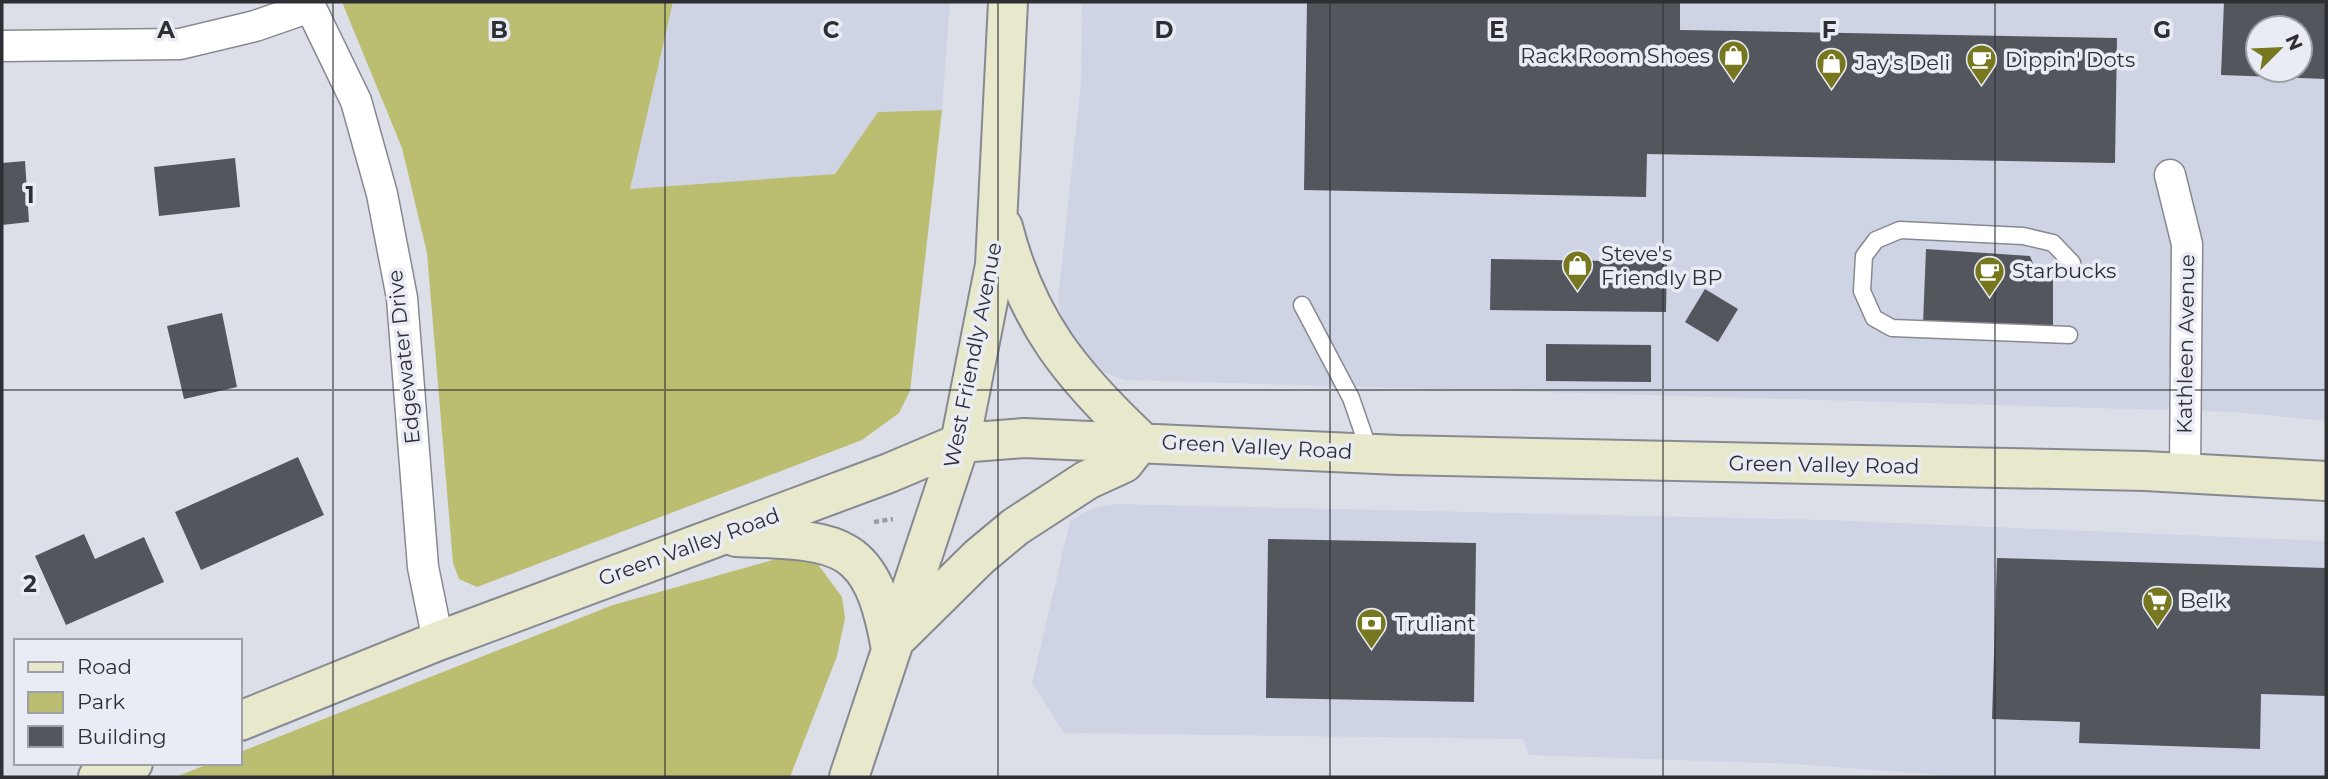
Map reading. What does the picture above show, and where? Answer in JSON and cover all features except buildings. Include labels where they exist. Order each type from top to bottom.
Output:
[{"type":"main road","name":"West Friendly Avenue","points":[[849,777],[960,443],[995,265],[1008,2]]},
{"type":"main road","points":[[893,646],[979,557],[1015,527],[1087,480],[1124,463],[1142,441],[1092,394],[1042,329],[1007,243],[998,208]]},
{"type":"main road","name":"Green Valley Road","points":[[242,720],[438,641],[858,485],[960,443],[1024,438],[1142,441],[1370,453],[2185,474],[2326,481]]},
{"type":"main road","points":[[717,536],[824,543],[847,553],[875,584],[893,646]]},
{"type":"main road","points":[[98,777],[128,765]]},
{"type":"street","points":[[2,46],[180,44],[255,26],[309,4]]},
{"type":"street","name":"Edgewater Drive","points":[[309,4],[356,101],[382,194],[402,298],[423,567],[438,641]]},
{"type":"street","name":"Kathleen Avenue","points":[[2170,175],[2187,244],[2185,474]]},
{"type":"lane","points":[[2069,335],[1892,328],[1874,318],[1862,291],[1864,256],[1877,240],[1900,230],[2023,236],[2053,243],[2072,263]]},
{"type":"lane","points":[[1302,305],[1351,398],[1370,453]]},
{"type":"path","points":[[874,522],[893,519]]},
{"type":"shaded area","points":[[673,2],[950,2],[942,110],[878,112],[835,174],[630,189]]},
{"type":"shaded area","points":[[1082,2],[2326,2],[2326,421],[2234,412],[1125,380],[1102,371],[1083,356],[1062,322],[1058,299],[1081,82]]},
{"type":"shaded area","points":[[1116,504],[1828,520],[2326,541],[2326,777],[1968,777],[1794,764],[1529,755],[1523,739],[1064,733],[1032,683],[1070,521],[1093,508]]},
{"type":"green space","points":[[342,2],[673,2],[630,189],[835,174],[878,112],[942,110],[910,391],[899,413],[862,440],[477,587],[459,579],[453,563],[427,253],[402,148]]},
{"type":"green space","points":[[787,556],[817,563],[842,597],[845,618],[837,656],[790,777],[175,777],[206,765],[242,765],[242,751],[613,605]]},
{"type":"place","name":"Rack Room Shoes","points":[[1733,83]]},
{"type":"place","name":"Dippin' Dots","points":[[1982,87]]},
{"type":"place","name":"Jay's Deli","points":[[1832,90]]},
{"type":"place","name":"Steve's Friendly BP","points":[[1578,293]]},
{"type":"place","name":"Starbucks","points":[[1989,298]]},
{"type":"place","name":"Belk","points":[[2157,628]]},
{"type":"place","name":"Truliant","points":[[1372,651]]}]
